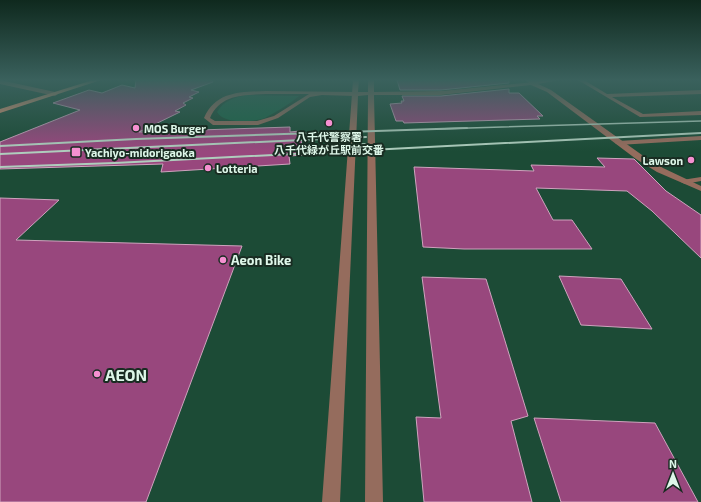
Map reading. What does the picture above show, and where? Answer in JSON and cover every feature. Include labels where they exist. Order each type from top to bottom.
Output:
[{"type":"main road","points":[[0,111],[25,103]]},
{"type":"street","points":[[217,103],[207,118],[213,123],[258,123],[276,117],[297,103]]},
{"type":"street","points":[[331,502],[355,103]]},
{"type":"street","points":[[372,103],[374,502]]},
{"type":"street","points":[[565,103],[618,143],[660,170],[701,190]]},
{"type":"street","points":[[622,103],[642,116],[701,114]]},
{"type":"street","points":[[618,143],[701,138]]},
{"type":"street","points":[[685,182],[701,179]]},
{"type":"green space","points":[[225,103],[289,103],[262,119],[244,121],[225,119],[220,116],[217,112]]},
{"type":"building","points":[[55,103],[184,103],[186,105],[175,111],[180,112],[139,132],[290,127],[290,132],[300,131],[303,155],[289,156],[290,164],[161,172],[163,164],[0,169],[0,142],[80,110]]},
{"type":"building","points":[[530,103],[543,116],[537,116],[540,119],[404,123],[403,121],[396,121],[390,104]]},
{"type":"building","points":[[597,158],[634,159],[666,191],[701,215],[701,258],[652,211],[627,191],[536,188],[553,220],[572,220],[592,249],[464,249],[423,247],[414,167],[534,171],[531,165],[605,167]]},
{"type":"building","name":"AEON","points":[[0,198],[59,200],[16,240],[242,246],[146,502],[0,502]]},
{"type":"building","points":[[559,276],[621,279],[652,329],[581,325]]},
{"type":"building","points":[[422,277],[486,279],[528,416],[511,421],[532,502],[424,502],[416,417],[441,418]]},
{"type":"building","points":[[534,418],[655,423],[698,502],[561,502]]},
{"type":"railway","points":[[446,129],[701,121]]},
{"type":"railway","points":[[446,129],[467,128]]},
{"type":"railway","points":[[436,129],[446,129]]},
{"type":"railway","points":[[0,146],[136,139],[446,129]]},
{"type":"railway","points":[[0,167],[115,163],[701,133]]},
{"type":"railway","points":[[0,154],[366,137]]},
{"type":"railway","points":[[334,145],[368,144]]},
{"type":"place","name":"八千代警察署 八千代緑が丘駅前交番","points":[[329,123]]},
{"type":"place","name":"MOS Burger","points":[[136,128]]},
{"type":"place","name":"Yachiyo-midorigaoka","points":[[76,152]]},
{"type":"place","name":"Lawson","points":[[691,160]]},
{"type":"place","name":"Lotteria","points":[[208,168]]},
{"type":"place","name":"Aeon Bike","points":[[223,260]]},
{"type":"place","name":"AEON","points":[[97,374]]}]
